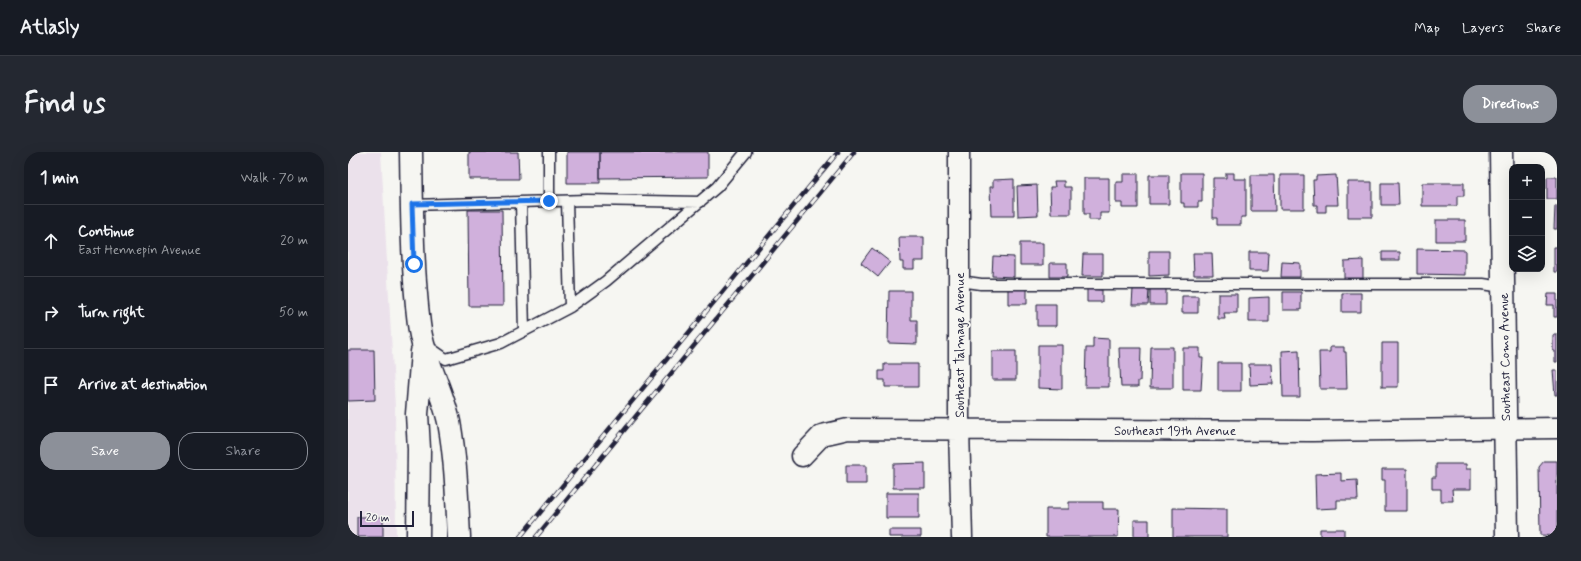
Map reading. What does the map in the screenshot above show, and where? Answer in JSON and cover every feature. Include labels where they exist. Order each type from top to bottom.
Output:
[{"type":"main road","points":[[411,152],[414,264],[422,343],[417,414],[419,449],[418,537]]},
{"type":"main road","name":"Southeast Como Avenue","points":[[1501,152],[1507,537]]},
{"type":"main road","points":[[422,343],[449,422],[456,482],[459,537]]},
{"type":"street","name":"Southeast Talmage Avenue","points":[[959,152],[959,429],[962,537]]},
{"type":"street","name":"Southeast 19th Avenue","points":[[802,456],[822,435],[848,430],[959,429],[1312,431],[1557,428]]},
{"type":"lane","points":[[549,152],[549,201]]},
{"type":"lane","points":[[422,343],[446,359],[501,343],[570,307],[606,281],[700,202],[717,187],[746,152]]},
{"type":"lane","points":[[412,204],[549,201],[700,202]]},
{"type":"lane","points":[[567,201],[570,307]]},
{"type":"lane","points":[[521,202],[524,331]]},
{"type":"lane","points":[[960,280],[981,284],[1467,284],[1502,287]]},
{"type":"shaded area","points":[[348,152],[381,152],[395,407],[396,537],[348,537]]},
{"type":"building","points":[[469,152],[518,152],[519,179],[469,179]]},
{"type":"building","points":[[567,152],[600,152],[600,183],[567,183]]},
{"type":"building","points":[[600,152],[708,152],[708,177],[600,178]]},
{"type":"building","points":[[1181,173],[1202,173],[1202,202],[1198,202],[1198,207],[1184,207],[1184,203],[1181,203]]},
{"type":"building","points":[[1226,173],[1234,173],[1234,179],[1246,179],[1246,217],[1241,217],[1241,225],[1217,225],[1217,218],[1213,218],[1213,178],[1226,178]]},
{"type":"building","points":[[1123,174],[1138,174],[1138,208],[1122,208],[1122,203],[1116,203],[1116,182],[1123,182]]},
{"type":"building","points":[[1149,175],[1169,175],[1169,204],[1149,204]]},
{"type":"building","points":[[1251,175],[1274,175],[1275,211],[1251,211]]},
{"type":"building","points":[[1280,175],[1304,175],[1304,209],[1280,209]]},
{"type":"building","points":[[1336,175],[1338,205],[1326,205],[1326,212],[1317,212],[1317,205],[1314,205],[1313,180],[1316,180],[1316,176]]},
{"type":"building","points":[[1547,177],[1557,177],[1557,199],[1547,199]]},
{"type":"building","points":[[1084,178],[1109,178],[1109,213],[1100,213],[1100,220],[1089,220],[1089,214],[1084,214]]},
{"type":"building","points":[[1014,179],[1014,216],[991,216],[990,187],[993,187],[993,180]]},
{"type":"building","points":[[1054,181],[1064,181],[1064,187],[1071,187],[1071,214],[1051,214],[1050,187],[1055,187]]},
{"type":"building","points":[[1348,182],[1372,182],[1372,217],[1348,217]]},
{"type":"building","points":[[1381,183],[1398,183],[1399,205],[1381,205]]},
{"type":"building","points":[[1422,183],[1464,183],[1464,196],[1457,196],[1457,206],[1422,206]]},
{"type":"building","points":[[1037,185],[1038,215],[1018,216],[1017,186]]},
{"type":"building","points":[[1555,206],[1557,206],[1557,229],[1554,229]]},
{"type":"building","points":[[468,210],[502,210],[503,306],[469,306]]},
{"type":"building","points":[[1436,220],[1465,220],[1465,241],[1436,241]]},
{"type":"building","points":[[899,237],[924,237],[924,261],[914,261],[914,269],[903,269],[903,262],[900,262]]},
{"type":"building","points":[[1020,243],[1043,243],[1043,265],[1020,265]]},
{"type":"building","points":[[1554,247],[1557,247],[1557,272],[1554,272]]},
{"type":"building","points":[[872,248],[890,262],[878,277],[861,263]]},
{"type":"building","points":[[1417,249],[1465,250],[1465,275],[1417,274]]},
{"type":"building","points":[[1149,251],[1169,251],[1169,275],[1149,276]]},
{"type":"building","points":[[1249,252],[1269,252],[1268,271],[1249,271]]},
{"type":"building","points":[[1382,252],[1400,252],[1400,260],[1382,260]]},
{"type":"building","points":[[1193,253],[1212,253],[1213,275],[1194,275]]},
{"type":"building","points":[[1083,254],[1103,254],[1103,276],[1082,276]]},
{"type":"building","points":[[993,256],[1014,257],[1014,277],[992,276]]},
{"type":"building","points":[[1363,260],[1363,279],[1344,280],[1344,261]]},
{"type":"building","points":[[1282,262],[1300,263],[1300,277],[1281,277]]},
{"type":"building","points":[[1050,263],[1067,263],[1067,277],[1050,277]]},
{"type":"building","points":[[1008,289],[1027,289],[1027,304],[1008,304]]},
{"type":"building","points":[[1087,289],[1102,290],[1102,302],[1087,302]]},
{"type":"building","points":[[1133,289],[1149,289],[1148,305],[1132,305]]},
{"type":"building","points":[[1150,289],[1166,289],[1166,305],[1150,305]]},
{"type":"building","points":[[889,291],[911,291],[911,320],[917,320],[917,344],[888,343]]},
{"type":"building","points":[[1283,292],[1301,292],[1301,310],[1283,310]]},
{"type":"building","points":[[1342,293],[1361,293],[1361,312],[1342,312]]},
{"type":"building","points":[[1218,294],[1237,294],[1237,313],[1224,313],[1225,319],[1218,319]]},
{"type":"building","points":[[1548,294],[1557,294],[1557,317],[1554,317],[1554,305],[1547,305]]},
{"type":"building","points":[[1182,296],[1198,296],[1198,313],[1182,313]]},
{"type":"building","points":[[1269,297],[1269,322],[1249,322],[1249,298]]},
{"type":"building","points":[[1037,304],[1056,304],[1056,326],[1037,326]]},
{"type":"building","points":[[1553,335],[1557,335],[1557,362],[1555,362],[1555,351],[1553,351]]},
{"type":"building","points":[[1093,338],[1109,339],[1109,387],[1085,387],[1086,348],[1093,348]]},
{"type":"building","points":[[1382,343],[1398,343],[1398,387],[1382,387]]},
{"type":"building","points":[[1038,345],[1062,345],[1062,389],[1038,388]]},
{"type":"building","points":[[1151,347],[1173,347],[1173,388],[1150,388]]},
{"type":"building","points":[[1330,347],[1344,347],[1344,352],[1346,352],[1347,389],[1320,389],[1319,352],[1330,352]]},
{"type":"building","points":[[1119,348],[1141,348],[1140,381],[1138,381],[1138,387],[1121,387]]},
{"type":"building","points":[[1183,348],[1200,348],[1200,358],[1203,358],[1201,390],[1183,390]]},
{"type":"building","points":[[348,350],[374,350],[375,400],[348,401]]},
{"type":"building","points":[[1299,350],[1300,397],[1283,397],[1282,351]]},
{"type":"building","points":[[992,351],[1016,351],[1016,380],[992,380]]},
{"type":"building","points":[[1218,363],[1241,363],[1241,391],[1218,391]]},
{"type":"building","points":[[884,364],[918,364],[918,387],[885,387],[885,380],[879,380],[879,371],[884,371]]},
{"type":"building","points":[[1249,364],[1272,364],[1273,384],[1250,385]]},
{"type":"building","points":[[1553,370],[1557,370],[1557,395],[1555,395]]},
{"type":"building","points":[[1544,461],[1557,461],[1557,536],[1540,535],[1539,467]]},
{"type":"building","points":[[925,463],[925,488],[893,488],[893,464]]},
{"type":"building","points":[[1436,464],[1466,464],[1466,469],[1471,469],[1471,489],[1452,489],[1453,501],[1441,501],[1441,489],[1432,489],[1432,477],[1436,477]]},
{"type":"building","points":[[846,465],[866,465],[866,484],[846,484]]},
{"type":"building","points":[[1382,469],[1407,469],[1407,511],[1385,511],[1385,480],[1382,480]]},
{"type":"building","points":[[1341,473],[1341,481],[1357,480],[1358,500],[1337,500],[1337,508],[1316,509],[1315,474]]},
{"type":"building","points":[[886,493],[919,493],[919,518],[886,518]]},
{"type":"building","points":[[1069,502],[1103,502],[1103,509],[1119,509],[1118,537],[1046,537],[1046,509],[1069,509]]},
{"type":"building","points":[[1173,508],[1227,509],[1227,537],[1173,537]]},
{"type":"building","points":[[357,517],[383,517],[383,537],[357,537]]},
{"type":"building","points":[[1134,520],[1149,520],[1149,537],[1134,537]]},
{"type":"building","points":[[1320,529],[1344,529],[1344,537],[1320,537]]},
{"type":"building","points":[[889,530],[921,530],[921,537],[889,537]]},
{"type":"railway","points":[[520,537],[838,152]]},
{"type":"railway","points":[[536,537],[854,152]]},
{"type":"route","points":[[414,264],[412,204],[549,201]]}]
